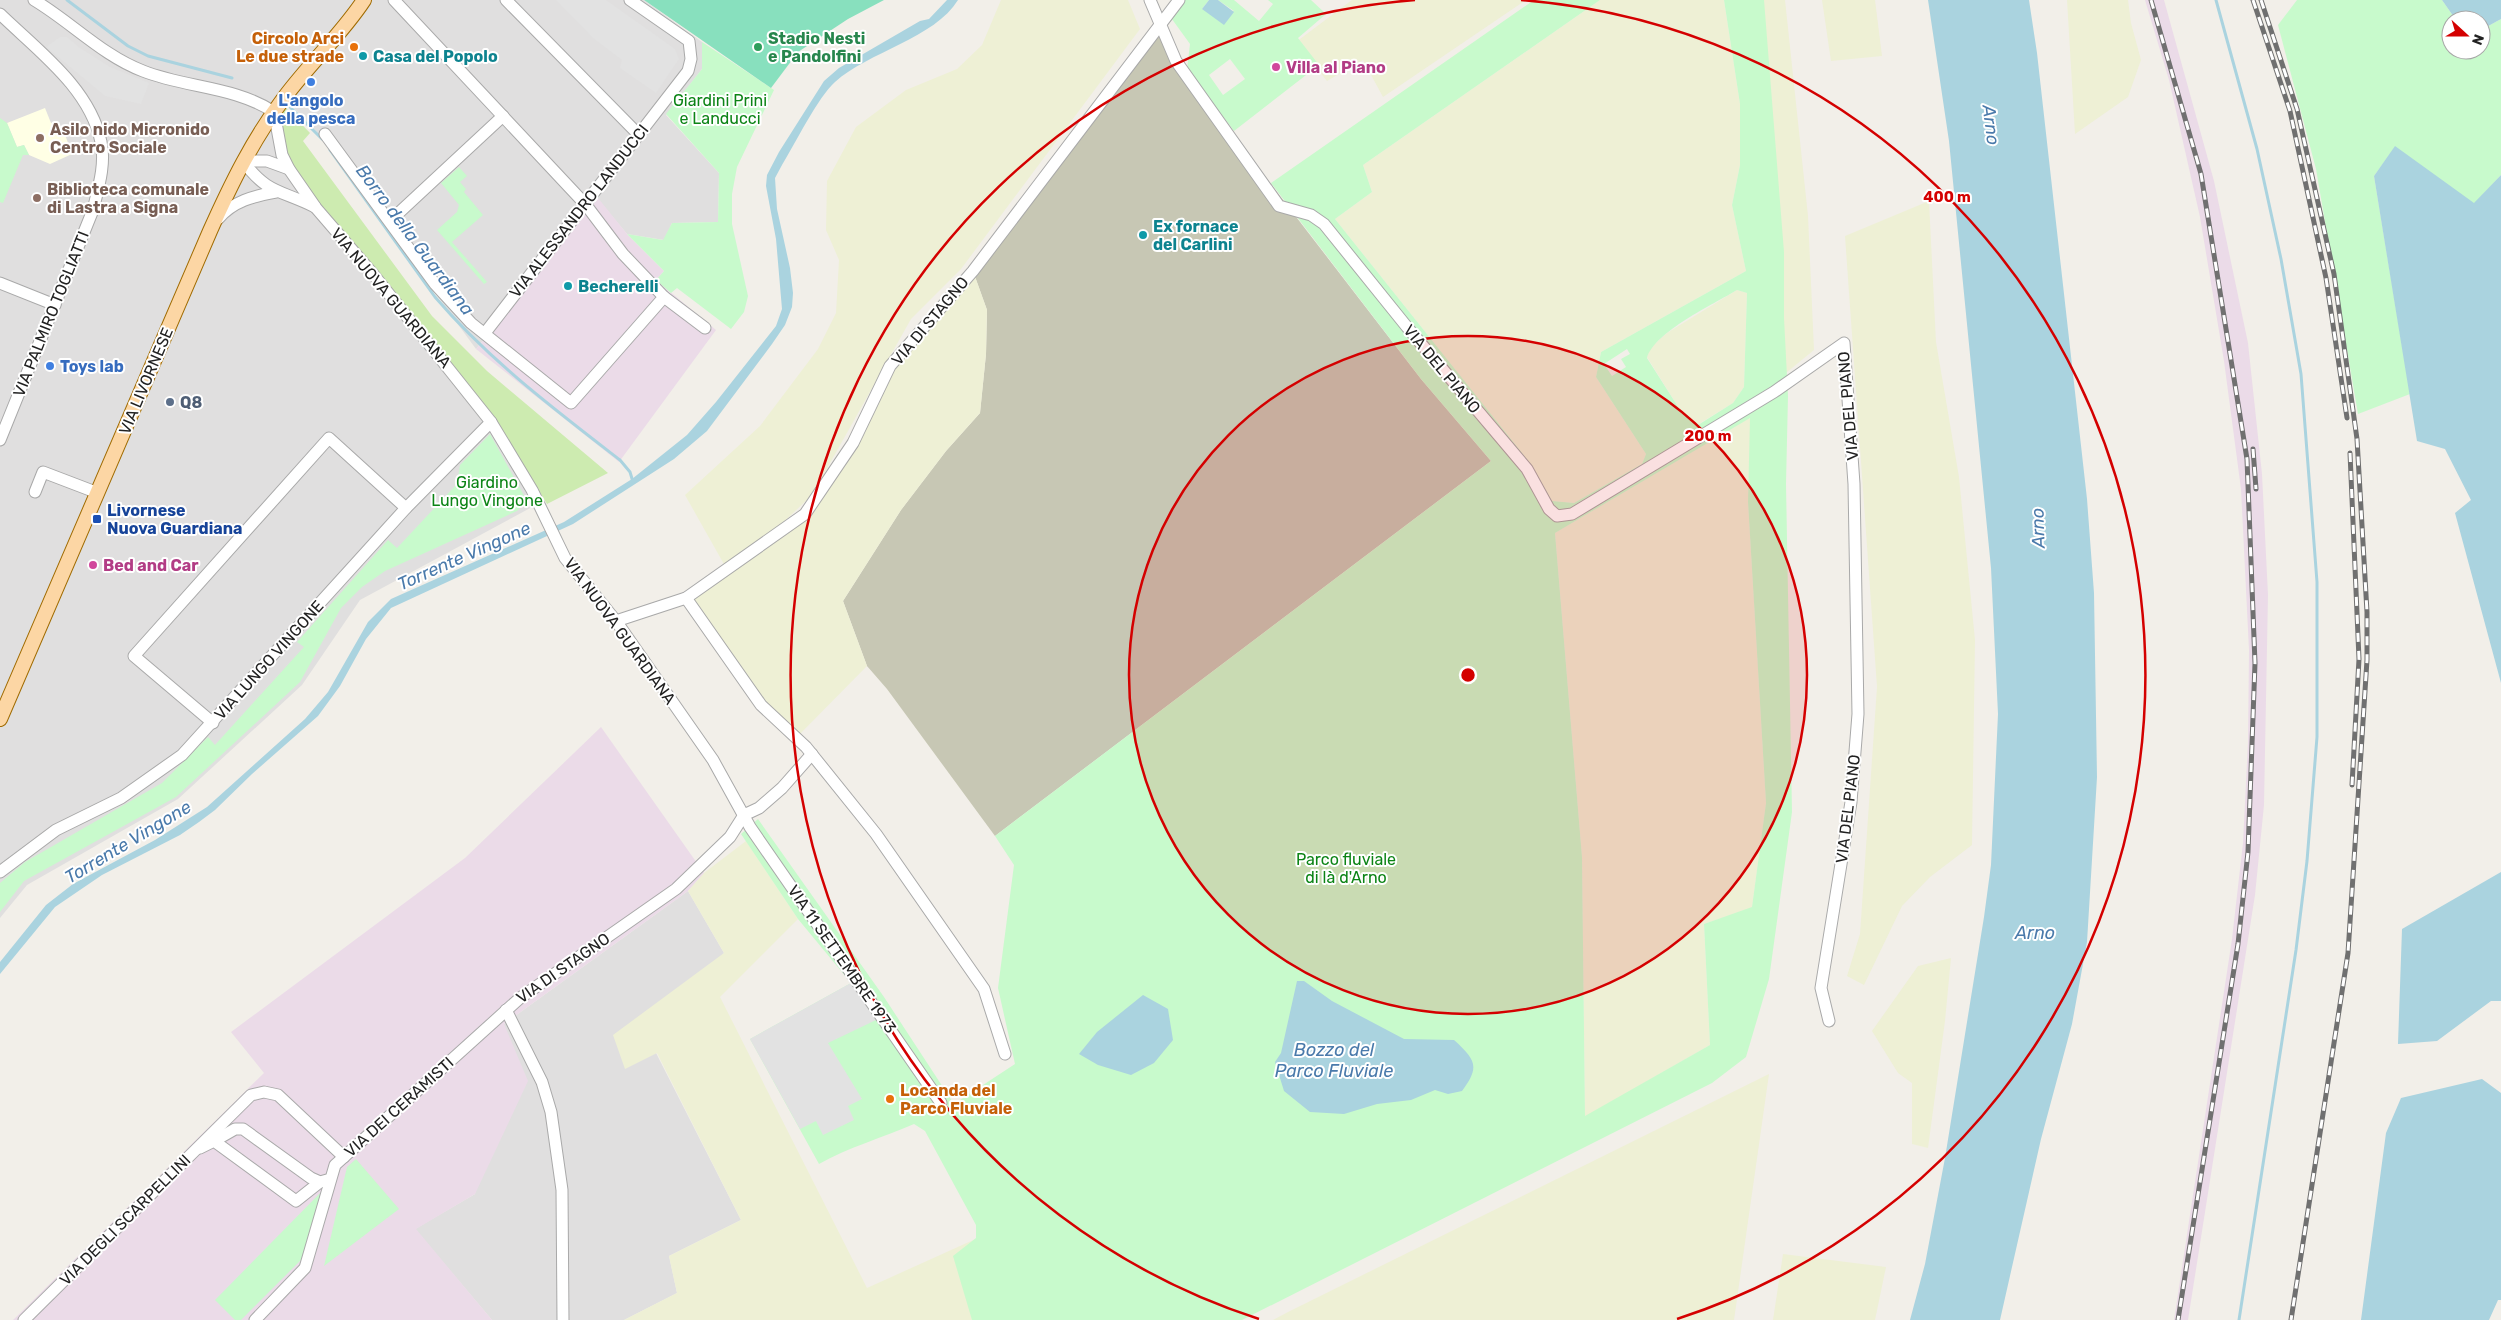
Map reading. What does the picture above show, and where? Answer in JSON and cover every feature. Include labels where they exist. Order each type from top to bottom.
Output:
[{"type":"main road","name":"VIA LIVORNESE","points":[[317,58],[352,0]]},
{"type":"main road","name":"VIA LIVORNESE","points":[[0,719],[210,231],[243,161],[274,112],[364,0]]},
{"type":"street","points":[[34,0],[108,51],[142,71],[245,97],[274,112]]},
{"type":"street","points":[[394,0],[586,205],[623,254],[664,297],[705,328]]},
{"type":"street","points":[[506,0],[638,134]]},
{"type":"street","name":"VIA ALESSANDRO LANDUCCI","points":[[485,333],[688,71],[691,59],[689,41],[630,0]]},
{"type":"street","name":"VIA DEL PIANO","points":[[1150,0],[1176,61],[1279,206],[1311,215],[1324,224],[1406,328],[1527,469],[1548,509],[1558,516],[1572,514],[1774,392],[1844,343],[1854,484],[1858,714],[1851,802],[1822,988],[1830,1021]]},
{"type":"street","points":[[1161,23],[1179,0]]},
{"type":"street","name":"VIA PALMIRO TOGLIATTI","points":[[0,14],[73,86],[91,113],[101,143],[101,174],[93,210],[0,440]]},
{"type":"street","name":"VIA DI STAGNO","points":[[616,621],[686,598],[805,514],[853,443],[890,366],[973,271],[1161,23]]},
{"type":"street","name":"VIA NUOVA GUARDIANA","points":[[274,112],[282,155],[289,169],[316,208],[373,274],[491,422],[532,490],[565,558],[616,621],[713,760],[744,815]]},
{"type":"street","points":[[390,221],[503,116]]},
{"type":"street","points":[[324,134],[435,284],[471,323],[571,403],[664,297]]},
{"type":"street","points":[[243,161],[267,161],[289,169]]},
{"type":"street","name":"VIA NUOVA GUARDIANA","points":[[243,161],[260,182],[276,192],[297,198],[316,208]]},
{"type":"street","points":[[210,231],[228,209],[257,196],[276,192]]},
{"type":"street","points":[[0,283],[55,305]]},
{"type":"street","name":"VIA LUNGO VINGONE","points":[[0,872],[56,830],[121,798],[182,755],[214,722],[406,508],[491,422]]},
{"type":"street","points":[[214,722],[134,656],[329,438],[406,508]]},
{"type":"street","points":[[35,492],[43,472],[98,493]]},
{"type":"street","points":[[686,598],[761,705],[812,754],[876,834],[984,989],[1005,1054]]},
{"type":"street","name":"VIA DI STAGNO","points":[[563,1320],[562,1190],[550,1112],[542,1082],[506,1010],[520,998],[676,889],[730,837],[744,815],[760,808],[782,788],[812,754]]},
{"type":"street","name":"VIA 11 SETTEMBRE 1973","points":[[744,815],[750,827],[941,1103]]},
{"type":"street","name":"VIA LUNGO VINGONE","points":[[0,866],[16,859]]},
{"type":"street","name":"VIA DEI CERAMISTI","points":[[255,1320],[305,1268],[326,1181],[335,1166],[506,1010]]},
{"type":"street","name":"VIA DEGLI SCARPELLINI","points":[[24,1320],[225,1118],[251,1096],[264,1092],[278,1094],[344,1157]]},
{"type":"street","points":[[194,1150],[235,1129],[243,1129],[326,1181],[296,1201],[214,1141]]},
{"type":"shaded area","points":[[0,0],[644,0],[702,42],[702,69],[666,115],[719,173],[718,222],[672,223],[664,240],[627,234],[597,198],[476,349],[317,132],[287,101],[280,112],[280,148],[485,420],[534,506],[360,600],[302,685],[178,799],[27,885],[0,918]]},
{"type":"shaded area","points":[[556,0],[606,0],[675,49],[679,59],[656,93],[620,68],[622,60],[593,38]]},
{"type":"shaded area","points":[[1001,0],[1128,0],[1140,29],[961,269],[911,319],[812,495],[770,535],[725,566],[685,495],[760,426],[818,349],[836,313],[839,260],[826,230],[827,181],[856,127],[906,90],[957,69],[982,45]]},
{"type":"shaded area","points":[[1352,0],[1526,0],[1383,97],[1363,60],[1327,81],[1296,42]]},
{"type":"shaded area","points":[[1600,0],[1724,0],[1740,104],[1740,165],[1732,205],[1746,271],[1601,352],[1596,377],[1646,454],[1642,464],[1574,503],[1552,501],[1530,463],[1335,219],[1372,192],[1363,165]]},
{"type":"shaded area","points":[[1759,0],[1785,0],[1808,216],[1814,350],[1781,377]]},
{"type":"shaded area","points":[[1822,0],[1875,0],[1882,56],[1831,61]]},
{"type":"shaded area","points":[[2067,0],[2128,0],[2131,23],[2141,60],[2128,97],[2075,134]]},
{"type":"shaded area","points":[[2145,0],[2164,0],[2214,181],[2248,343],[2262,474],[2268,595],[2264,805],[2255,895],[2188,1320],[2174,1320],[2232,939],[2243,843],[2248,742],[2249,650],[2241,489],[2224,361],[2200,217],[2169,80]]},
{"type":"shaded area","points":[[1161,23],[1176,61],[1421,379],[1491,461],[995,836],[887,689],[867,666],[843,601],[901,510],[946,451],[980,413],[986,354],[987,310],[973,271]]},
{"type":"shaded area","points":[[60,37],[67,37],[80,48],[110,67],[149,83],[141,104],[105,96],[46,47]]},
{"type":"shaded area","name":"Asilo nido Micronido Centro Sociale","points":[[45,108],[51,123],[57,121],[60,130],[63,129],[72,154],[50,164],[29,155],[24,145],[17,147],[7,123]]},
{"type":"shaded area","points":[[598,198],[627,234],[664,271],[656,280],[716,330],[619,462],[476,349]]},
{"type":"shaded area","points":[[1929,201],[1936,342],[1959,477],[1975,640],[1972,845],[1930,877],[1902,906],[1864,985],[1847,976],[1860,934],[1877,687],[1845,236]]},
{"type":"shaded area","points":[[973,271],[987,310],[986,354],[980,413],[946,451],[901,510],[843,601],[867,666],[796,738],[761,705],[686,598],[805,514],[853,443],[890,366]]},
{"type":"shaded area","points":[[1737,290],[1747,293],[1744,387],[1733,403],[1697,425],[1682,413],[1647,357],[1649,349],[1667,333]]},
{"type":"shaded area","points":[[1751,417],[1748,502],[1766,803],[1752,908],[1704,924],[1710,1045],[1585,1117],[1582,857],[1555,533]]},
{"type":"shaded area","points":[[601,727],[704,873],[688,891],[504,1024],[528,1081],[475,1194],[416,1229],[492,1320],[13,1320],[264,1073],[231,1032],[465,858]]},
{"type":"shaded area","points":[[746,841],[798,919],[720,997],[867,1288],[1002,1227],[1029,1320],[624,1320],[677,1293],[669,1256],[741,1220],[657,1053],[625,1069],[613,1035],[724,953],[688,891],[704,873]]},
{"type":"shaded area","points":[[688,891],[724,953],[656,1053],[741,1220],[669,1256],[677,1293],[624,1320],[492,1320],[415,1229],[475,1194],[504,1024]]},
{"type":"shaded area","points":[[1951,958],[1945,1021],[1928,1148],[1912,1144],[1912,1083],[1898,1073],[1872,1031],[1918,966]]},
{"type":"shaded area","points":[[851,983],[876,1020],[828,1043],[862,1099],[848,1106],[854,1120],[823,1135],[816,1121],[800,1129],[750,1039]]},
{"type":"shaded area","points":[[1769,1074],[1734,1320],[1273,1320],[1288,1312]]},
{"type":"shaded area","points":[[1783,1254],[1886,1267],[1875,1320],[1773,1320]]},
{"type":"green space","name":"Stadio Nesti e Pandolfini","points":[[644,0],[884,0],[848,19],[798,52],[771,88]]},
{"type":"green space","name":"Villa al Piano","points":[[1181,0],[1209,0],[1202,9],[1234,11],[1218,0],[1234,0],[1259,21],[1273,4],[1268,0],[1311,0],[1326,14],[1298,38],[1319,65],[1234,131],[1187,69],[1190,44],[1169,15]],"holes":[[[1230,59],[1245,79],[1223,95],[1209,75]]]},
{"type":"green space","name":"Parco fluviale di là d'Arno","points":[[1534,0],[1600,0],[1363,165],[1372,192],[1335,219],[1530,463],[1552,501],[1574,503],[1642,464],[1646,454],[1596,377],[1601,352],[1746,271],[1732,205],[1740,165],[1740,104],[1724,0],[1764,0],[1784,252],[1784,318],[1788,396],[1786,484],[1792,812],[1769,979],[1746,1057],[1712,1083],[1242,1320],[972,1320],[953,1256],[976,1238],[976,1225],[925,1131],[914,1124],[819,1164],[750,1039],[851,983],[798,919],[741,834],[758,819],[884,997],[954,1104],[1015,1064],[998,988],[1014,865],[995,836],[1491,461],[1421,379],[1271,183]],"holes":[[[1737,290],[1747,293],[1744,387],[1733,403],[1698,425],[1682,413],[1647,358],[1652,348],[1672,329]],[[1627,349],[1630,354],[1621,359],[1626,367],[1612,376],[1604,364]],[[1750,418],[1748,502],[1766,803],[1752,907],[1704,924],[1710,1045],[1585,1116],[1582,857],[1555,533]]]},
{"type":"green space","points":[[2297,0],[2442,0],[2449,10],[2441,10],[2441,60],[2491,60],[2491,24],[2501,19],[2501,175],[2474,204],[2395,147],[2374,176],[2410,394],[2358,414],[2316,169],[2278,25]]},
{"type":"green space","name":"Giardini Prini e Landucci","points":[[702,42],[774,90],[737,167],[732,194],[732,224],[748,296],[744,312],[731,329],[677,288],[671,293],[656,280],[664,271],[627,234],[663,240],[672,223],[718,222],[719,173],[666,114],[702,69]]},
{"type":"green space","points":[[284,106],[310,133],[303,141],[432,316],[487,371],[608,473],[547,504],[489,410],[416,326],[293,173],[281,136],[281,111]]},
{"type":"green space","points":[[0,118],[7,123],[17,147],[24,145],[29,155],[23,155],[3,203],[0,202]]},
{"type":"green space","points":[[459,167],[467,176],[460,182],[466,189],[464,192],[483,215],[452,242],[487,282],[484,284],[437,230],[457,212],[459,205],[441,183]]},
{"type":"green space","name":"Giardino Lungo Vingone","points":[[490,434],[527,501],[517,511],[385,571],[362,587],[341,608],[300,682],[176,797],[24,881],[0,912],[0,883],[25,862],[162,783],[208,737],[215,745],[304,647],[297,642],[388,540],[397,548],[457,484],[460,465]]},
{"type":"green space","points":[[356,1159],[399,1209],[324,1266],[347,1167]]},
{"type":"green space","points":[[329,1184],[308,1253],[241,1320],[235,1320],[215,1300]]},
{"type":"water","points":[[947,0],[958,0],[934,25],[849,71],[828,89],[814,109],[782,165],[775,178],[777,209],[790,268],[793,293],[792,307],[785,325],[772,344],[707,431],[674,459],[573,524],[391,608],[366,639],[340,686],[318,716],[252,774],[215,810],[199,822],[180,835],[102,875],[55,907],[0,974],[0,962],[46,905],[73,884],[155,840],[207,807],[305,719],[328,692],[368,622],[391,599],[564,522],[632,479],[687,435],[716,402],[776,326],[782,309],[776,239],[766,186],[767,175],[779,152],[824,81],[839,68],[920,21],[929,19]]},
{"type":"water","points":[[1209,0],[1218,0],[1234,12],[1224,25],[1202,9]]},
{"type":"water","name":"Arno","points":[[1928,0],[2029,0],[2037,53],[2087,499],[2094,593],[2097,777],[2087,942],[2072,1024],[2041,1139],[2000,1320],[1910,1320],[1925,1264],[1945,1158],[1984,917],[1991,865],[1998,714],[1991,568],[1949,141]]},
{"type":"water","points":[[2442,0],[2501,0],[2501,19],[2491,24],[2491,10],[2449,10]]},
{"type":"water","points":[[2395,146],[2474,203],[2501,175],[2501,683],[2455,513],[2471,500],[2445,449],[2417,441],[2374,176]]},
{"type":"water","points":[[2501,872],[2501,1001],[2491,1001],[2437,1041],[2398,1044],[2402,929]]},
{"type":"water","name":"Bozzo del Parco Fluviale","points":[[1297,981],[1304,981],[1332,1001],[1404,1039],[1454,1040],[1467,1053],[1473,1064],[1473,1070],[1468,1083],[1462,1091],[1448,1094],[1435,1090],[1411,1100],[1377,1104],[1344,1114],[1310,1112],[1284,1091],[1275,1062],[1281,1053]]},
{"type":"water","points":[[1143,995],[1168,1009],[1173,1040],[1154,1063],[1131,1075],[1098,1065],[1079,1054],[1097,1032]]},
{"type":"water","points":[[2482,1079],[2501,1093],[2501,1300],[2498,1300],[2489,1320],[2361,1320],[2386,1133],[2401,1098]]},
{"type":"waterway","name":"Borro della Guardiana","points":[[67,0],[128,46],[148,56],[232,78]]},
{"type":"waterway","points":[[2216,0],[2257,149],[2281,259],[2301,374],[2317,582],[2317,737],[2307,861],[2296,950],[2239,1320]]},
{"type":"waterway","name":"Borro della Guardiana","points":[[289,106],[322,139]]},
{"type":"waterway","name":"Borro della Guardiana","points":[[330,150],[435,297],[477,342],[500,363],[620,460],[630,472],[633,482]]},
{"type":"railway","points":[[2151,0],[2201,174],[2247,459],[2255,663],[2248,852],[2238,944],[2178,1320]]},
{"type":"railway","points":[[2253,0],[2290,111],[2326,278],[2347,418]]},
{"type":"railway","points":[[2261,0],[2297,109],[2334,274],[2357,439],[2367,612],[2367,660],[2348,953],[2291,1320]]},
{"type":"railway","points":[[2253,449],[2256,489]]},
{"type":"railway","points":[[2350,453],[2359,659],[2352,785]]},
{"type":"place","name":"Circolo Arci Le due strade","points":[[354,47]]},
{"type":"place","name":"Stadio Nesti e Pandolfini","points":[[758,47]]},
{"type":"place","name":"Casa del Popolo","points":[[363,56]]},
{"type":"place","name":"Villa al Piano","points":[[1276,67]]},
{"type":"place","name":"L'angolo della pesca","points":[[311,82]]},
{"type":"place","name":"Asilo nido Micronido Centro Sociale","points":[[40,138]]},
{"type":"place","name":"Biblioteca comunale di Lastra a Signa","points":[[37,198]]},
{"type":"place","name":"Ex fornace del Carlini","points":[[1143,235]]},
{"type":"place","name":"Becherelli","points":[[568,286]]},
{"type":"place","name":"Toys lab","points":[[50,366]]},
{"type":"place","name":"Q8","points":[[170,402]]},
{"type":"place","name":"Livornese Nuova Guardiana","points":[[97,519]]},
{"type":"place","name":"Bed and Car","points":[[93,565]]},
{"type":"place","name":"Locanda del Parco Fluviale","points":[[890,1099]]},
{"type":"water label","name":"Torrente Vingone","points":[[464,556]]},
{"type":"water label","name":"Torrente Vingone","points":[[128,842]]}]
